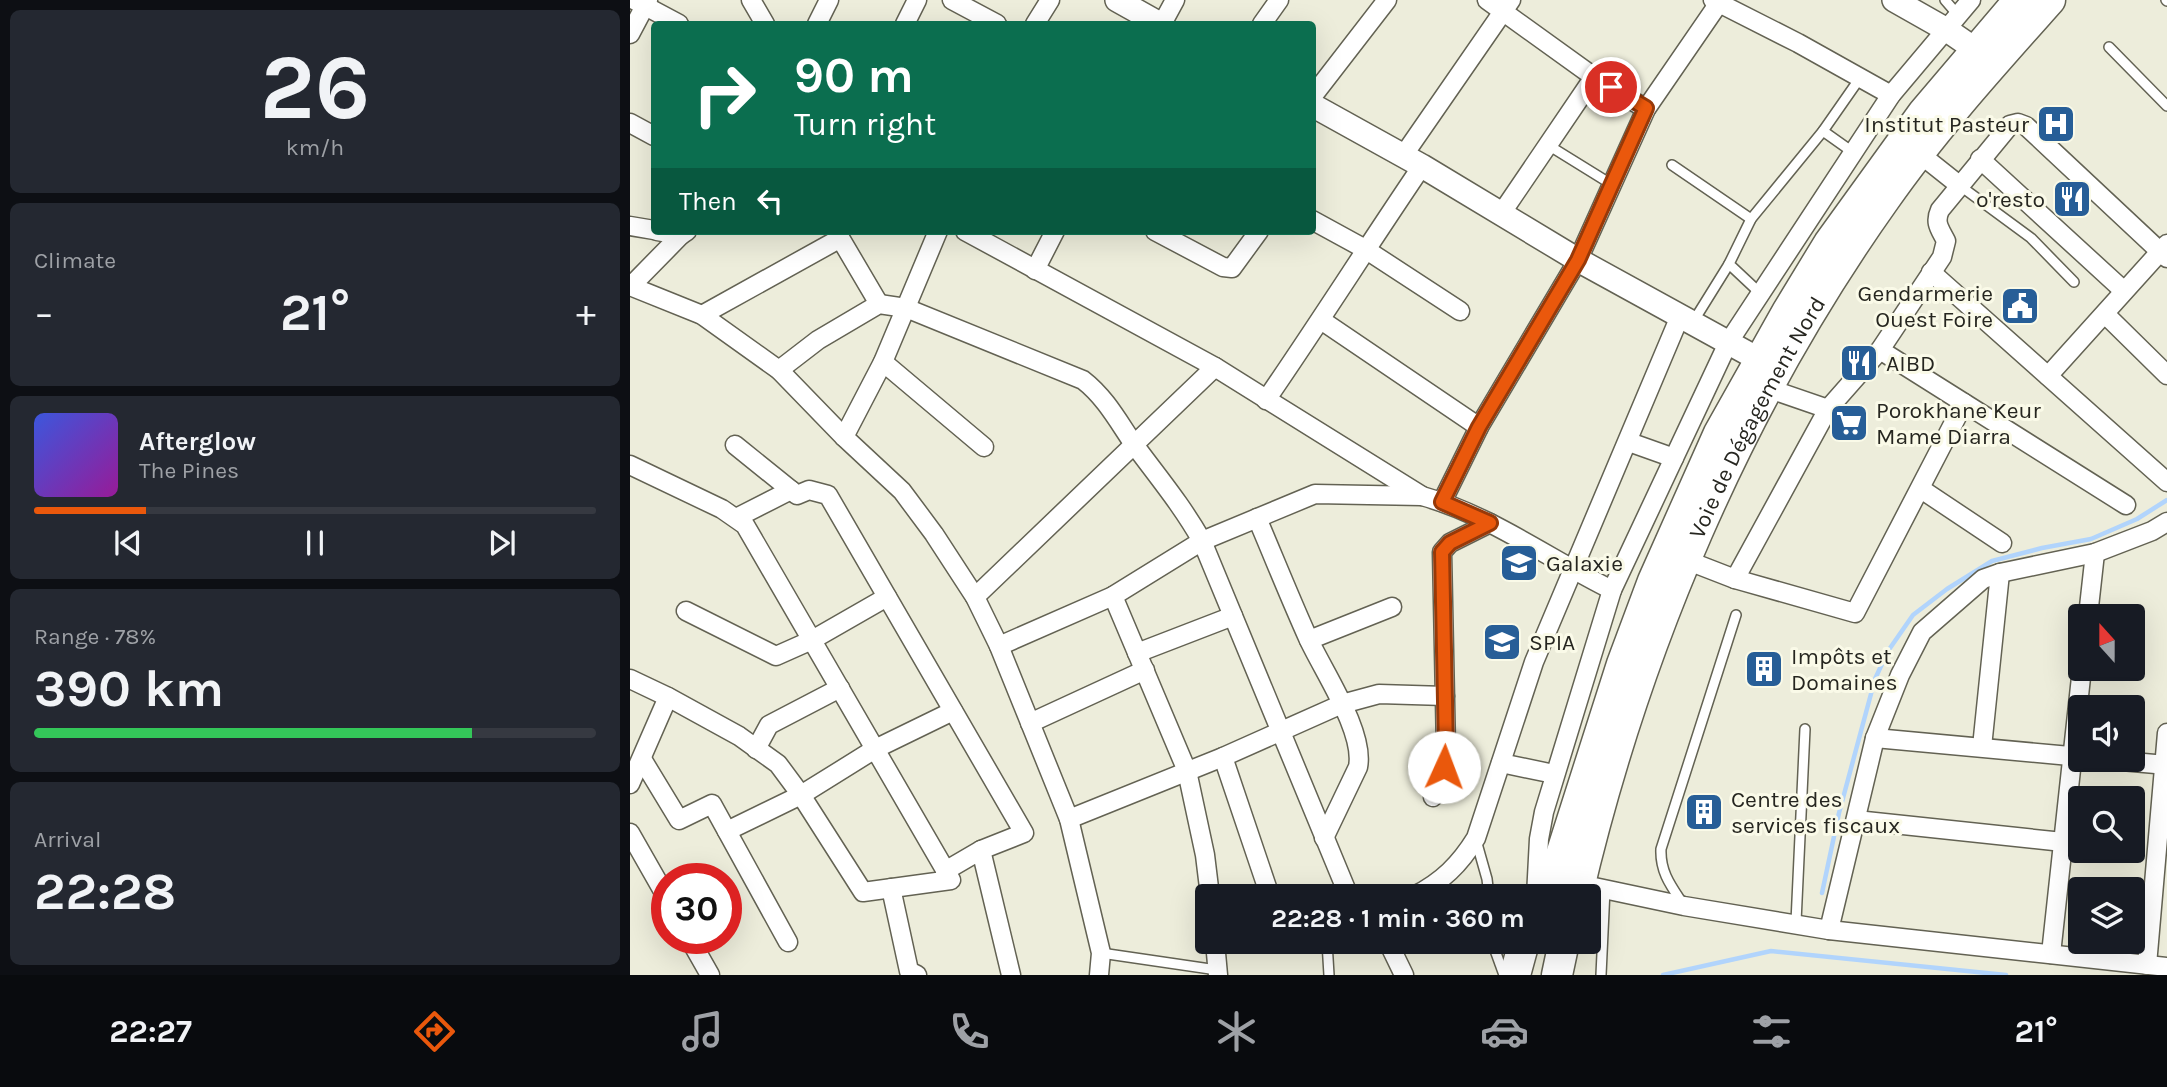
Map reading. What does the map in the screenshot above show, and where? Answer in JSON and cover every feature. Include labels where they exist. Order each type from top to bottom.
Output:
[{"type":"highway","name":"Voie de Dégagement Nord","points":[[1589,884],[1598,813],[1648,658],[1763,374],[1815,266],[1857,202],[1923,113],[2019,0]]},
{"type":"highway","name":"Voie de Dégagement Nord","points":[[1554,884],[1622,664],[1653,581],[1719,433],[1886,197],[1993,65],[2050,0]]},
{"type":"highway","points":[[1544,884],[1560,858]]},
{"type":"highway","points":[[1515,975],[1521,954]]},
{"type":"highway","points":[[1534,975],[1538,954]]},
{"type":"highway","points":[[1556,975],[1561,954]]},
{"type":"highway","points":[[1577,975],[1580,954]]},
{"type":"street","points":[[751,0],[763,21]]},
{"type":"street","points":[[820,21],[830,0]]},
{"type":"street","points":[[906,21],[917,0]]},
{"type":"street","points":[[951,0],[991,21]]},
{"type":"street","points":[[1037,21],[1050,0]]},
{"type":"street","points":[[1116,0],[1155,21]]},
{"type":"street","points":[[1163,21],[1175,0]]},
{"type":"street","points":[[1264,21],[1279,0]]},
{"type":"street","points":[[1316,92],[1387,0]]},
{"type":"street","points":[[1487,0],[1507,6],[1594,77],[1646,108]]},
{"type":"street","points":[[1894,0],[1953,23],[1976,50]]},
{"type":"street","points":[[1537,884],[1539,839],[1544,812],[1612,590],[1728,343],[1891,95],[1971,0]]},
{"type":"street","points":[[1442,502],[1479,427],[1578,260],[1646,108],[1718,1],[1891,95]]},
{"type":"street","points":[[630,34],[643,2],[674,21]]},
{"type":"street","points":[[1266,400],[1366,249],[1412,161],[1507,6]]},
{"type":"street","points":[[1501,214],[1594,77]]},
{"type":"street","points":[[1316,107],[1578,260],[1728,343],[1763,374],[1828,410]]},
{"type":"street","points":[[630,123],[651,134]]},
{"type":"street","points":[[1735,579],[1828,410],[1880,350],[1945,249],[1946,241],[1937,225],[1937,217],[1980,159],[2010,125],[2018,123],[2026,126],[2165,251],[2124,291],[2048,376]]},
{"type":"street","points":[[1920,154],[1959,186]]},
{"type":"street","points":[[1980,159],[2124,291]]},
{"type":"street","points":[[1316,222],[1366,249],[1460,311]]},
{"type":"street","points":[[630,226],[651,230]]},
{"type":"street","points":[[682,235],[631,286],[702,315],[779,370],[844,437],[902,491],[975,597],[999,646],[1069,819],[1101,953],[1100,975]]},
{"type":"street","points":[[702,315],[838,235],[880,304]]},
{"type":"street","points":[[844,437],[883,362],[936,235]]},
{"type":"street","points":[[972,235],[1215,367],[1422,496],[1490,523],[1612,590]]},
{"type":"street","points":[[1035,270],[1053,235]]},
{"type":"street","points":[[1163,235],[1223,267],[1232,268],[1255,235]]},
{"type":"street","points":[[1931,272],[2167,482]]},
{"type":"street","points":[[779,370],[818,340],[880,304],[906,308],[1083,380],[1097,390],[1135,446],[1184,508],[1202,541],[1344,884]]},
{"type":"street","points":[[2105,314],[2167,375]]},
{"type":"street","points":[[1321,320],[1479,427]]},
{"type":"street","points":[[1434,884],[1462,861],[1476,838],[1534,662],[1629,442],[1686,320]]},
{"type":"street","points":[[1880,350],[2126,505]]},
{"type":"street","points":[[883,362],[984,447]]},
{"type":"street","points":[[975,597],[1215,367]]},
{"type":"street","points":[[1686,560],[1735,579],[1855,613],[1964,403]]},
{"type":"street","points":[[1629,442],[1674,458]]},
{"type":"street","points":[[735,445],[797,495],[809,490],[828,495],[1024,833],[981,849],[945,870]]},
{"type":"street","points":[[630,466],[722,509],[745,525],[951,880],[863,892],[778,764],[756,748],[668,697],[630,679]]},
{"type":"street","points":[[1921,489],[2002,543]]},
{"type":"street","points":[[736,518],[791,490]]},
{"type":"street","points":[[999,646],[1113,596],[1202,541],[1315,494],[1422,496]]},
{"type":"street","points":[[1257,518],[1309,640],[1342,704],[1358,746],[1358,767],[1324,838]]},
{"type":"street","points":[[1829,930],[1875,738],[1900,675],[1922,632],[1983,579],[2095,553],[2167,522]]},
{"type":"street","points":[[1433,797],[1444,767],[1442,552],[1450,543],[1490,523]]},
{"type":"street","points":[[2089,604],[2095,553]]},
{"type":"street","points":[[1982,747],[2000,573]]},
{"type":"street","points":[[1113,596],[1187,771],[1209,884]]},
{"type":"street","points":[[686,611],[776,656],[812,640],[887,597]]},
{"type":"street","points":[[1309,640],[1392,607]]},
{"type":"street","points":[[1030,723],[1141,661],[1233,616]]},
{"type":"street","points":[[756,748],[769,725],[840,688]]},
{"type":"street","points":[[1069,819],[1223,757],[1342,704],[1379,694],[1445,696]]},
{"type":"street","points":[[630,784],[668,697]]},
{"type":"street","points":[[727,831],[801,795],[875,749],[953,711]]},
{"type":"street","points":[[2147,965],[2161,862],[2167,733]]},
{"type":"street","points":[[1875,738],[2068,756]]},
{"type":"street","points":[[1223,757],[1266,884]]},
{"type":"street","points":[[642,759],[679,820],[712,804],[788,942]]},
{"type":"street","points":[[1501,762],[1554,774]]},
{"type":"street","points":[[2145,763],[2166,765]]},
{"type":"street","points":[[2051,954],[2063,842],[2075,772]]},
{"type":"street","points":[[1856,820],[2063,842]]},
{"type":"street","points":[[630,833],[651,870]]},
{"type":"street","points":[[981,849],[1011,975]]},
{"type":"street","points":[[891,888],[909,971],[917,975]]},
{"type":"street","points":[[1601,892],[1796,922],[1829,930],[2167,967]]},
{"type":"street","points":[[698,954],[710,975]]},
{"type":"street","points":[[1216,954],[1217,972]]},
{"type":"street","points":[[1394,954],[1404,975]]},
{"type":"lane","points":[[1945,0],[1953,23]]},
{"type":"lane","points":[[2109,47],[2167,106]]},
{"type":"lane","points":[[1686,320],[1729,264],[1751,219],[1823,131],[1860,78]]},
{"type":"lane","points":[[1823,131],[1854,153]]},
{"type":"lane","points":[[1548,145],[1611,184]]},
{"type":"lane","points":[[1672,165],[1751,219]]},
{"type":"lane","points":[[1959,186],[2031,238],[2074,282]]},
{"type":"lane","points":[[1729,264],[1761,294]]},
{"type":"lane","points":[[1684,906],[1665,877],[1661,849],[1736,615]]},
{"type":"lane","points":[[1796,922],[1805,729]]},
{"type":"lane","points":[[1476,838],[1488,884]]},
{"type":"lane","points":[[1101,953],[1217,972]]},
{"type":"lane","points":[[1328,954],[1329,975]]},
{"type":"lane","points":[[1496,954],[1504,975]]},
{"type":"lane","points":[[1598,954],[1601,975]]},
{"type":"waterway","points":[[1822,893],[1839,813],[1875,679],[1888,651],[1913,615],[1947,589],[1992,561],[2091,539],[2137,519],[2167,500]]},
{"type":"waterway","points":[[1663,975],[1771,951],[2006,975]]},
{"type":"place","name":"Institut Pasteur","points":[[2056,124]]},
{"type":"place","name":"o'resto","points":[[2072,199]]},
{"type":"place","name":"Gendarmerie Ouest Foire","points":[[2020,306]]},
{"type":"place","name":"AIBD","points":[[1859,363]]},
{"type":"place","name":"Porokhane Keur Mame Diarra","points":[[1849,423]]},
{"type":"place","name":"Galaxie","points":[[1519,563]]},
{"type":"place","name":"SPIA","points":[[1502,642]]},
{"type":"place","name":"Impôts et Domaines","points":[[1764,669]]},
{"type":"place","name":"Centre des services fiscaux","points":[[1704,812]]},
{"type":"route","points":[[1444,767],[1446,750],[1442,552],[1450,543],[1490,523],[1442,502],[1479,427],[1578,260],[1646,108],[1611,87]]}]
